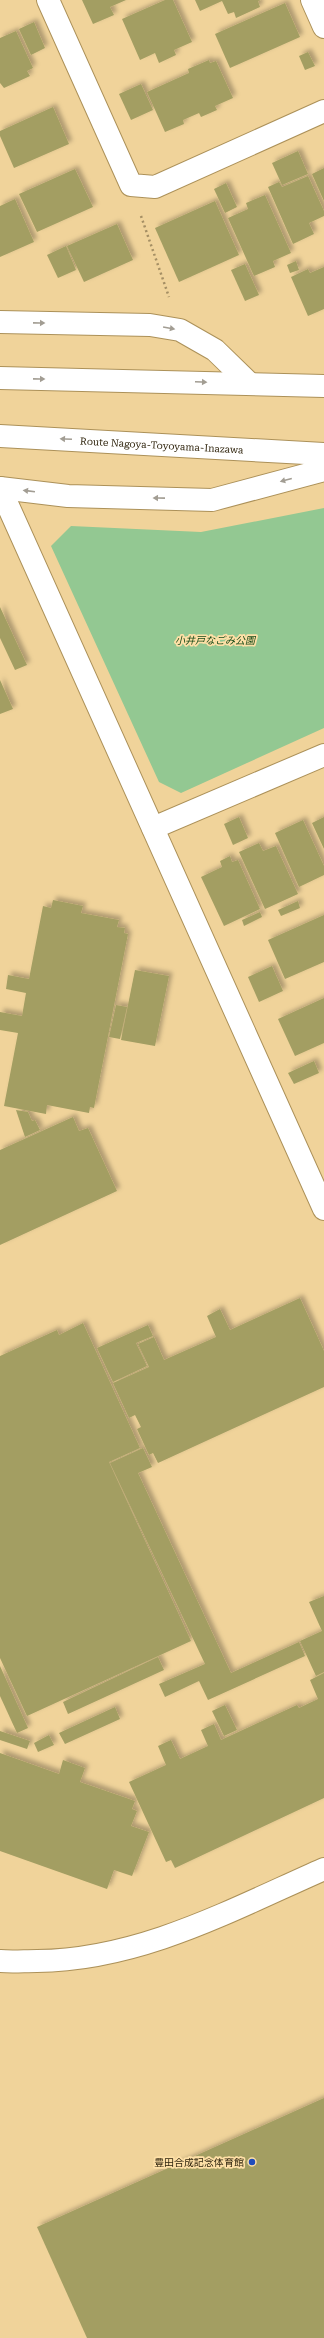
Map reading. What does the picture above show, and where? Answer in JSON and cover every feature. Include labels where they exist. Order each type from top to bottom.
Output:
[{"type":"street","points":[[48,0],[131,186],[155,187],[324,111]]},
{"type":"street","points":[[312,0],[324,27]]},
{"type":"street","points":[[0,322],[150,325],[180,330],[215,350],[250,384]]},
{"type":"street","points":[[0,378],[324,386]]},
{"type":"street","name":"Route Nagoya-Toyoyama-Inazawa","points":[[0,436],[324,454]]},
{"type":"street","points":[[0,488],[68,496],[212,500],[324,470]]},
{"type":"street","points":[[0,488],[324,1209]]},
{"type":"street","points":[[153,828],[324,755]]},
{"type":"street","points":[[0,1961],[58,1961],[107,1954],[172,1936],[324,1869]]},
{"type":"path","points":[[131,186],[170,300]]},
{"type":"green space","name":"小井戸なごみ公園","points":[[324,508],[324,728],[181,793],[159,782],[51,546],[71,526],[201,532]]},
{"type":"building","points":[[82,0],[126,0],[110,7],[114,15],[93,24]]},
{"type":"building","points":[[165,0],[173,0],[192,42],[174,50],[176,55],[159,63],[155,53],[140,60],[122,19]]},
{"type":"building","points":[[195,0],[261,0],[258,1],[260,7],[236,18],[234,12],[228,14],[222,1],[200,11]]},
{"type":"building","points":[[285,3],[300,37],[230,68],[215,34]]},
{"type":"building","points":[[34,22],[45,48],[31,55],[19,29]]},
{"type":"building","points":[[16,31],[33,68],[27,71],[30,76],[4,88],[0,83],[0,38]]},
{"type":"building","points":[[308,52],[315,66],[305,70],[299,56]]},
{"type":"building","points":[[209,60],[210,63],[216,61],[233,98],[215,106],[217,110],[201,117],[199,113],[183,120],[184,124],[165,132],[147,92],[189,73],[188,69]]},
{"type":"building","points":[[141,84],[153,110],[131,120],[119,94]]},
{"type":"building","points":[[53,107],[69,144],[14,168],[0,136],[0,131]]},
{"type":"building","points":[[298,151],[308,174],[282,185],[272,163]]},
{"type":"building","points":[[324,168],[324,201],[312,174]]},
{"type":"building","points":[[75,169],[93,207],[37,232],[19,194]]},
{"type":"building","points":[[308,176],[324,211],[324,216],[309,223],[314,234],[293,244],[268,187],[279,182],[282,187]]},
{"type":"building","points":[[226,183],[237,207],[225,213],[214,189]]},
{"type":"building","points":[[265,195],[291,253],[273,261],[275,267],[254,276],[228,218],[248,209],[246,203]]},
{"type":"building","points":[[15,199],[34,242],[0,257],[0,206]]},
{"type":"building","points":[[215,201],[239,255],[179,282],[155,228]]},
{"type":"building","points":[[117,224],[133,260],[84,282],[67,246]]},
{"type":"building","points":[[66,246],[76,270],[58,278],[47,255]]},
{"type":"building","points":[[296,261],[299,270],[290,273],[287,265]]},
{"type":"building","points":[[245,264],[259,295],[245,301],[231,270]]},
{"type":"building","points":[[324,267],[324,309],[308,316],[291,277],[308,269],[310,273]]},
{"type":"building","points":[[0,607],[27,665],[15,670],[0,638]]},
{"type":"building","points":[[0,680],[13,709],[0,714]]},
{"type":"building","points":[[239,817],[248,838],[233,845],[224,824]]},
{"type":"building","points":[[324,817],[324,849],[312,823]]},
{"type":"building","points":[[303,820],[324,866],[324,875],[299,887],[275,833]]},
{"type":"building","points":[[259,843],[263,851],[276,846],[298,894],[265,909],[239,852]]},
{"type":"building","points":[[230,856],[232,862],[238,860],[260,909],[224,926],[201,877],[222,867],[220,861]]},
{"type":"building","points":[[53,900],[83,906],[81,913],[119,920],[117,927],[125,928],[124,933],[128,934],[94,1108],[90,1107],[89,1113],[47,1105],[46,1114],[4,1106],[18,1033],[0,1030],[0,1012],[22,1016],[26,993],[6,989],[8,975],[29,979],[43,906],[51,908]]},
{"type":"building","points":[[298,901],[300,908],[281,916],[278,910]]},
{"type":"building","points":[[260,912],[262,917],[244,926],[242,920]]},
{"type":"building","points":[[324,915],[324,962],[285,979],[268,940]]},
{"type":"building","points":[[272,966],[283,991],[259,1002],[248,977]]},
{"type":"building","points":[[135,970],[169,976],[155,1046],[121,1040]]},
{"type":"building","points":[[324,998],[324,1043],[295,1056],[278,1019]]},
{"type":"building","points":[[116,1005],[127,1007],[120,1039],[109,1037]]},
{"type":"building","points":[[314,1061],[319,1073],[294,1084],[288,1073]]},
{"type":"building","points":[[16,1110],[28,1112],[32,1121],[35,1120],[40,1130],[25,1137]]},
{"type":"building","points":[[73,1117],[79,1131],[88,1128],[117,1191],[0,1245],[0,1150]]},
{"type":"building","points":[[300,1298],[324,1351],[324,1387],[158,1463],[153,1453],[149,1455],[137,1429],[141,1427],[135,1415],[129,1418],[113,1383],[149,1367],[138,1344],[154,1337],[164,1360],[216,1337],[207,1316],[220,1309],[230,1330]]},
{"type":"building","points":[[83,1323],[140,1448],[109,1462],[191,1641],[27,1716],[0,1658],[0,1356],[57,1330],[59,1335]]},
{"type":"building","points":[[148,1325],[153,1336],[136,1343],[147,1366],[113,1382],[97,1348]]},
{"type":"building","points":[[143,1448],[152,1467],[138,1473],[231,1673],[299,1642],[305,1656],[208,1700],[199,1681],[165,1697],[159,1684],[205,1664],[110,1463]]},
{"type":"building","points":[[324,1596],[324,1672],[316,1676],[300,1641],[322,1631],[309,1602]]},
{"type":"building","points":[[158,1657],[164,1670],[68,1714],[63,1702]]},
{"type":"building","points":[[0,1666],[28,1728],[17,1733],[0,1696]]},
{"type":"building","points":[[324,1673],[324,1798],[175,1868],[171,1860],[166,1862],[129,1782],[166,1765],[158,1746],[171,1740],[180,1759],[208,1746],[201,1730],[214,1724],[221,1740],[297,1705],[299,1708],[318,1699],[310,1680]]},
{"type":"building","points":[[225,1705],[237,1730],[224,1736],[212,1711]]},
{"type":"building","points":[[115,1707],[120,1719],[65,1744],[59,1733]]},
{"type":"building","points":[[0,1731],[30,1741],[27,1749],[0,1740]]},
{"type":"building","points":[[49,1735],[54,1745],[38,1752],[34,1743]]},
{"type":"building","points":[[0,1753],[59,1774],[63,1760],[85,1768],[80,1782],[135,1801],[132,1809],[137,1811],[131,1826],[149,1832],[132,1876],[114,1870],[107,1889],[0,1851]]},
{"type":"building","name":"豊田合成記念体育館","points":[[324,2098],[324,2338],[87,2338],[37,2227]]},
{"type":"place","name":"豊田合成記念体育館","points":[[252,2162]]}]
